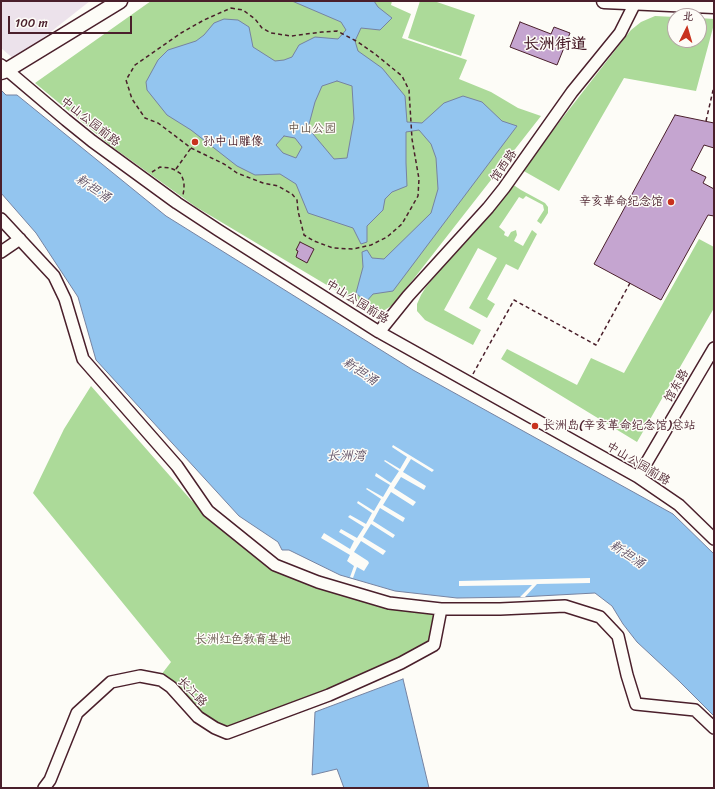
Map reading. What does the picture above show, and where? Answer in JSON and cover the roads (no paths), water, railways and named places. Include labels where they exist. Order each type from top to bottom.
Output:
[{"type":"main road","points":[[3,69],[120,1]]},
{"type":"main road","points":[[604,1],[714,6]]},
{"type":"street","name":"馆西路","points":[[379,332],[408,296],[488,208],[504,188],[572,92],[616,38],[626,22],[635,2]]},
{"type":"street","name":"中山公园前路","points":[[3,69],[66,120],[177,203],[379,332],[638,477],[679,505],[714,539]]},
{"type":"street","points":[[1,219],[54,276],[65,298],[83,359],[177,466],[208,511],[275,565],[318,582],[389,603],[441,609],[500,609],[565,606],[600,617],[618,636],[627,675],[636,704],[695,710],[714,728]]},
{"type":"street","points":[[1,252],[20,239]]},
{"type":"street","name":"馆东路","points":[[638,477],[714,348]]},
{"type":"street","name":"长江路","points":[[44,788],[50,780],[77,713],[111,682],[140,676],[161,680],[171,687],[198,717],[215,728],[227,733],[329,695],[401,663],[434,645],[441,609]]},
{"type":"water","points":[[292,1],[374,1],[378,7],[392,18],[380,30],[361,28],[355,41],[358,51],[382,68],[405,96],[407,122],[422,123],[444,103],[463,96],[482,102],[502,121],[517,126],[393,291],[373,294],[366,302],[356,293],[363,267],[362,252],[367,250],[372,258],[384,259],[431,213],[438,189],[436,158],[431,144],[419,130],[406,132],[407,186],[392,192],[385,199],[383,210],[367,226],[367,242],[361,244],[353,228],[308,213],[296,184],[280,174],[255,175],[237,166],[191,130],[167,115],[147,90],[146,82],[158,60],[168,50],[196,41],[204,35],[214,23],[224,19],[238,20],[249,27],[253,47],[275,61],[292,57],[299,45],[315,37],[338,39],[346,30],[341,22]],"holes":[[[337,81],[352,86],[354,119],[347,158],[334,159],[308,128],[315,102],[322,86]],[[284,136],[295,138],[302,147],[296,158],[283,153],[276,145]]]},
{"type":"water","name":"长洲湾","points":[[1,90],[6,95],[17,95],[166,216],[413,370],[673,514],[714,554],[714,716],[637,642],[623,624],[612,606],[595,593],[520,597],[457,598],[395,591],[340,575],[289,550],[282,550],[278,542],[239,516],[96,360],[78,297],[36,233],[1,193]]},
{"type":"water","points":[[403,679],[429,788],[344,788],[337,769],[312,775],[315,712]]},
{"type":"place","name":"孙中山雕像","points":[[195,142]]},
{"type":"place","name":"辛亥革命纪念馆","points":[[671,202]]},
{"type":"place","name":"长洲岛(辛亥革命纪念馆)总站","points":[[535,426]]},
{"type":"district","name":"长洲街道","points":[[555,45]]},
{"type":"park label","name":"中山公园","points":[[312,129]]},
{"type":"park label","name":"长洲红色教育基地","points":[[243,640]]},
{"type":"water label","name":"新担涌","points":[[93,189]]},
{"type":"water label","name":"新担涌","points":[[360,372]]},
{"type":"water label","name":"新担涌","points":[[627,555]]}]
